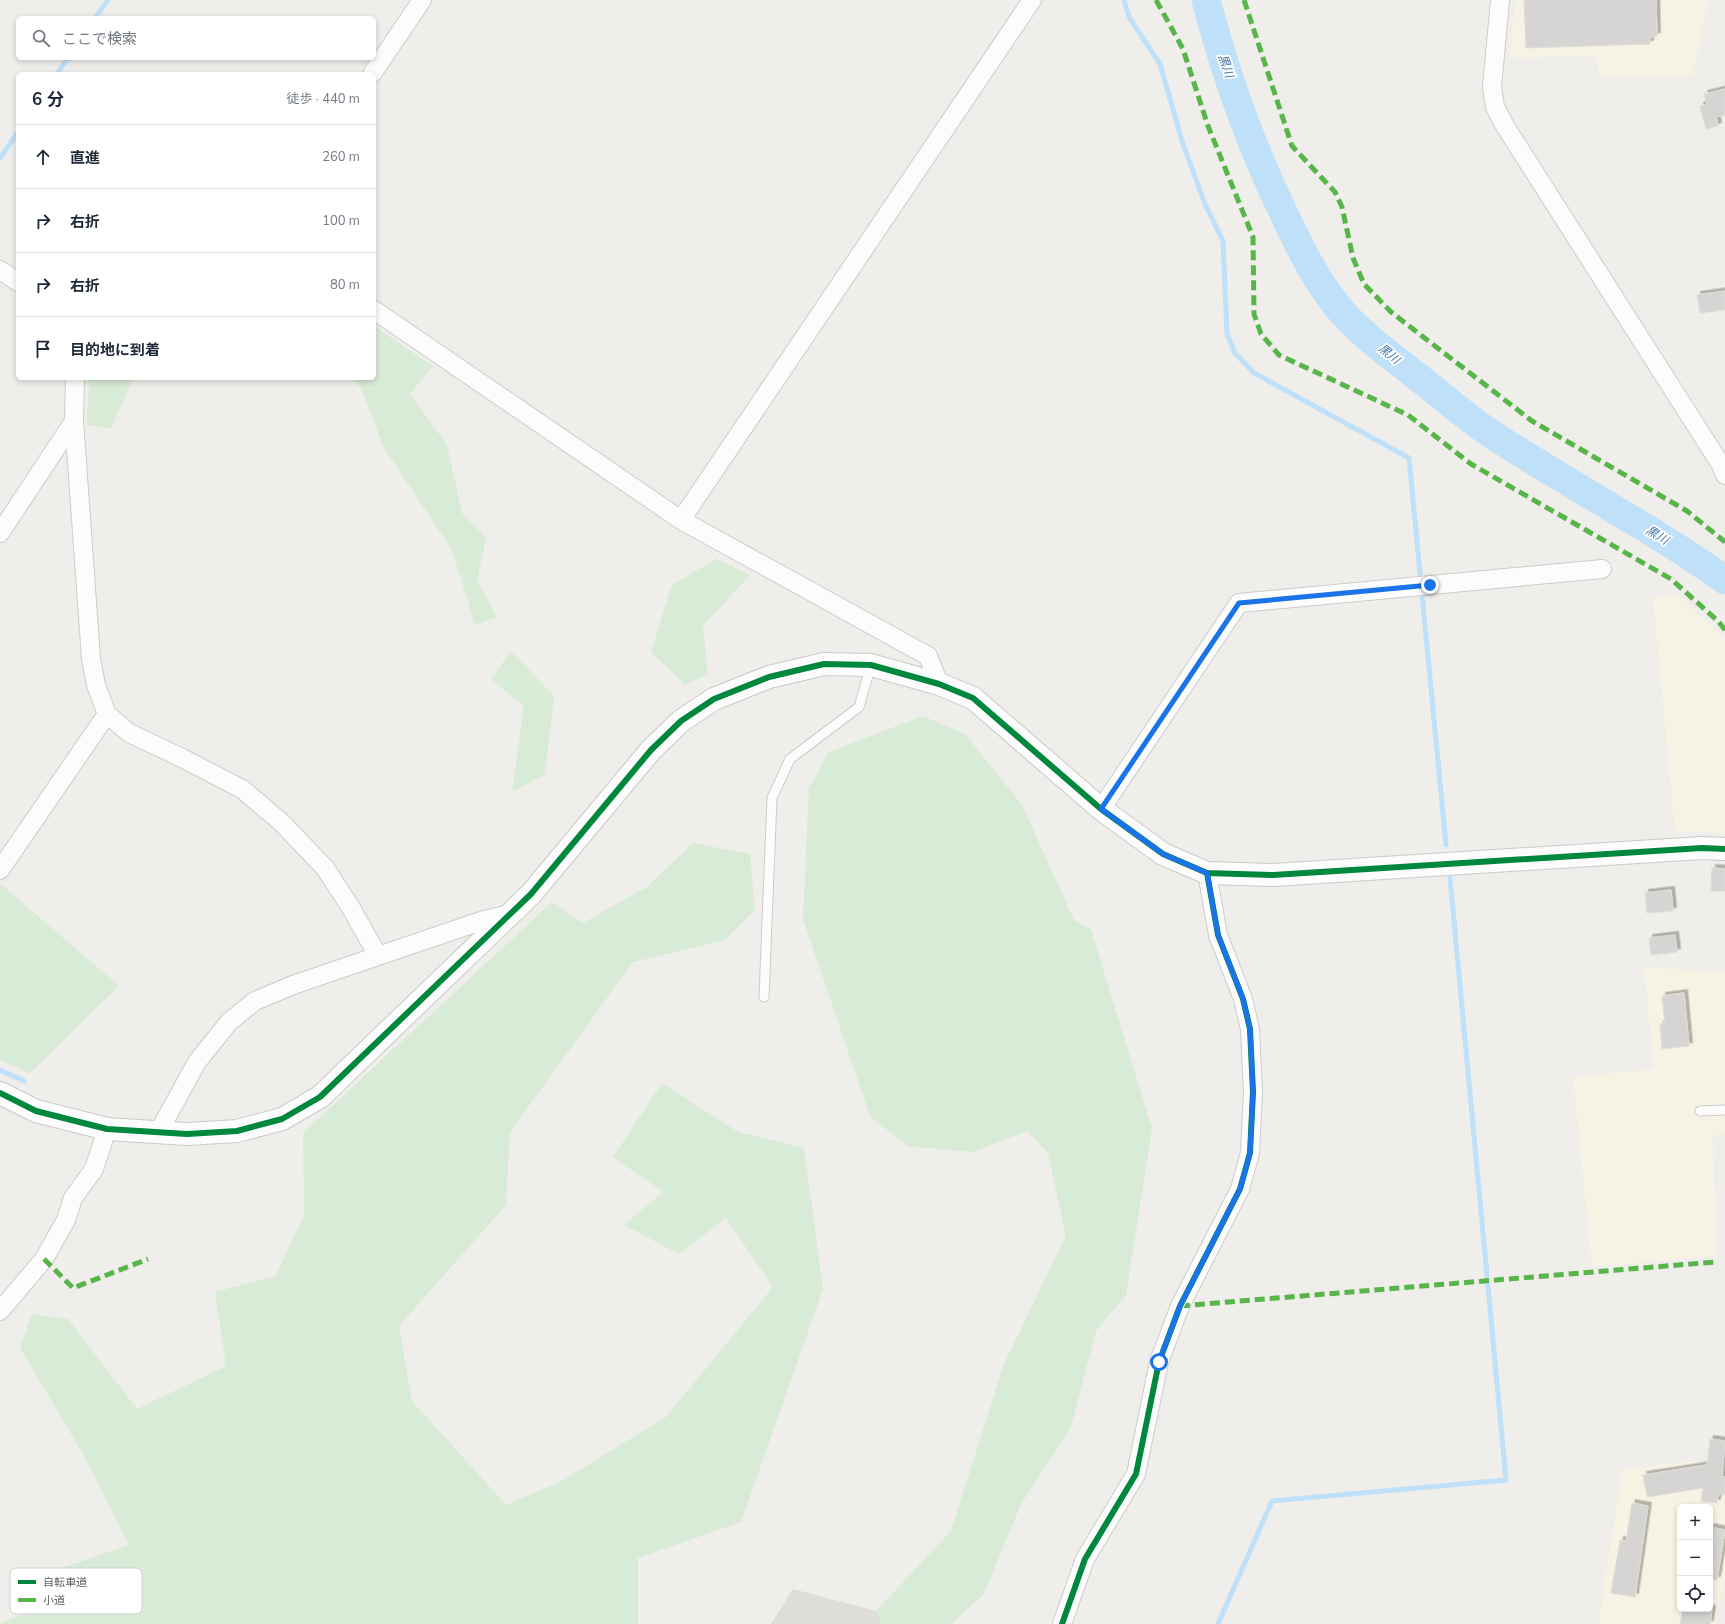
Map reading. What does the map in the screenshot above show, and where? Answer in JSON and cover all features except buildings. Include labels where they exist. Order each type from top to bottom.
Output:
[{"type":"street","points":[[373,72],[422,0]]},
{"type":"street","points":[[681,520],[1032,0]]},
{"type":"street","points":[[1500,0],[1492,87],[1495,107],[1505,126],[1721,465],[1725,475]]},
{"type":"street","points":[[0,270],[16,281]]},
{"type":"street","points":[[376,311],[681,520],[928,656],[939,684]]},
{"type":"street","points":[[75,380],[74,421],[91,659],[96,685],[107,714],[129,733],[242,789],[281,822],[325,868],[351,908],[378,956]]},
{"type":"street","points":[[0,533],[74,421]]},
{"type":"street","points":[[1101,809],[1239,603],[1602,569]]},
{"type":"street","points":[[0,1093],[36,1111],[107,1129],[187,1134],[237,1131],[282,1119],[320,1097],[531,894],[651,750],[681,721],[714,699],[769,677],[824,664],[871,665],[939,684],[973,698],[1101,809],[1163,854],[1207,873],[1273,875],[1702,848],[1725,849]]},
{"type":"street","points":[[0,870],[107,714]]},
{"type":"street","points":[[1062,1624],[1084,1559],[1136,1474],[1159,1362],[1180,1306],[1240,1189],[1250,1153],[1253,1092],[1250,1029],[1243,999],[1218,935],[1207,873]]},
{"type":"street","points":[[158,1133],[197,1062],[229,1022],[255,1002],[293,985],[484,920],[510,914]]},
{"type":"street","points":[[0,1311],[44,1259],[66,1220],[73,1198],[94,1169],[107,1129]]},
{"type":"lane","points":[[764,997],[772,798],[790,759],[859,707],[871,665]]},
{"type":"lane","points":[[1700,1111],[1725,1110]]},
{"type":"shaded area","points":[[1515,0],[1708,0],[1693,75],[1599,75],[1596,56],[1510,58]]},
{"type":"shaded area","points":[[1677,594],[1725,639],[1725,833],[1675,831],[1653,598]]},
{"type":"shaded area","points":[[1644,968],[1725,971],[1725,1134],[1713,1135],[1716,1256],[1592,1267],[1573,1077],[1654,1069]]},
{"type":"shaded area","points":[[1692,1461],[1725,1468],[1725,1575],[1715,1624],[1599,1624],[1622,1469]]},
{"type":"shaded area","points":[[793,1589],[876,1611],[882,1624],[771,1624]]},
{"type":"green space","points":[[376,327],[433,366],[410,394],[447,445],[462,513],[486,538],[477,580],[497,617],[475,625],[452,550],[384,448],[361,388],[354,380],[376,380]]},
{"type":"green space","points":[[89,380],[132,380],[111,429],[87,425]]},
{"type":"green space","points":[[716,559],[750,575],[703,626],[708,674],[685,685],[651,652],[672,585]]},
{"type":"green space","points":[[511,651],[554,696],[545,774],[512,792],[524,706],[491,679]]},
{"type":"green space","points":[[923,716],[965,734],[1022,805],[1074,920],[1091,929],[1152,1129],[1126,1295],[1096,1331],[1071,1427],[1021,1504],[984,1594],[951,1624],[882,1624],[876,1611],[951,1531],[1004,1364],[1066,1236],[1048,1153],[1027,1131],[973,1152],[907,1146],[870,1116],[803,919],[809,788],[829,752]]},
{"type":"green space","points":[[693,843],[750,854],[755,910],[725,940],[633,962],[510,1132],[506,1205],[399,1326],[412,1401],[506,1505],[560,1482],[666,1417],[773,1287],[726,1218],[679,1254],[624,1225],[663,1192],[613,1157],[662,1083],[738,1132],[804,1148],[823,1289],[741,1522],[638,1558],[638,1624],[0,1624],[24,1614],[142,1614],[142,1568],[62,1568],[129,1545],[87,1461],[20,1348],[32,1314],[68,1319],[137,1409],[226,1366],[215,1292],[276,1276],[304,1215],[303,1133],[552,902],[583,923],[647,887]]},
{"type":"green space","points":[[2,885],[119,986],[30,1073],[0,1060],[0,888]]},
{"type":"waterway","points":[[96,16],[108,0]]},
{"type":"waterway","points":[[1124,0],[1129,17],[1160,64],[1183,144],[1205,204],[1223,241],[1227,334],[1235,353],[1254,373],[1409,458],[1446,845]]},
{"type":"waterway","name":"黒川","points":[[1206,0],[1230,82],[1250,136],[1272,188],[1296,240],[1310,265],[1333,301],[1342,312],[1379,346],[1478,425],[1546,469],[1667,541],[1725,580]]},
{"type":"waterway","points":[[58,72],[67,60]]},
{"type":"waterway","points":[[0,158],[16,135]]},
{"type":"waterway","points":[[1218,1624],[1272,1501],[1506,1480],[1450,878]]},
{"type":"waterway","points":[[0,1070],[24,1081]]},
{"type":"marked path","points":[[1156,0],[1183,49],[1208,126],[1253,237],[1254,314],[1261,334],[1279,355],[1408,415],[1471,464],[1671,579],[1718,621],[1725,630]]},
{"type":"marked path","points":[[1244,0],[1292,146],[1335,192],[1342,207],[1353,258],[1364,284],[1391,312],[1532,421],[1687,511],[1725,542]]},
{"type":"marked path","points":[[44,1259],[73,1288],[148,1259]]},
{"type":"marked path","points":[[1180,1306],[1715,1262]]},
{"type":"cycle path","points":[[0,1093],[36,1111],[107,1129],[187,1134],[237,1131],[282,1119],[320,1097],[531,894],[651,750],[681,721],[714,699],[769,677],[824,664],[871,665],[939,684],[973,698],[1101,809],[1163,854],[1207,873],[1273,875],[1702,848],[1725,849]]},
{"type":"cycle path","points":[[1062,1624],[1085,1559],[1136,1474],[1159,1362],[1180,1306],[1240,1189],[1250,1153],[1253,1092],[1250,1029],[1243,999],[1218,935],[1207,873]]},
{"type":"route","points":[[1159,1362],[1180,1306],[1240,1189],[1250,1153],[1253,1092],[1250,1029],[1243,999],[1218,935],[1207,873],[1163,854],[1101,809],[1239,603],[1430,585]]}]
